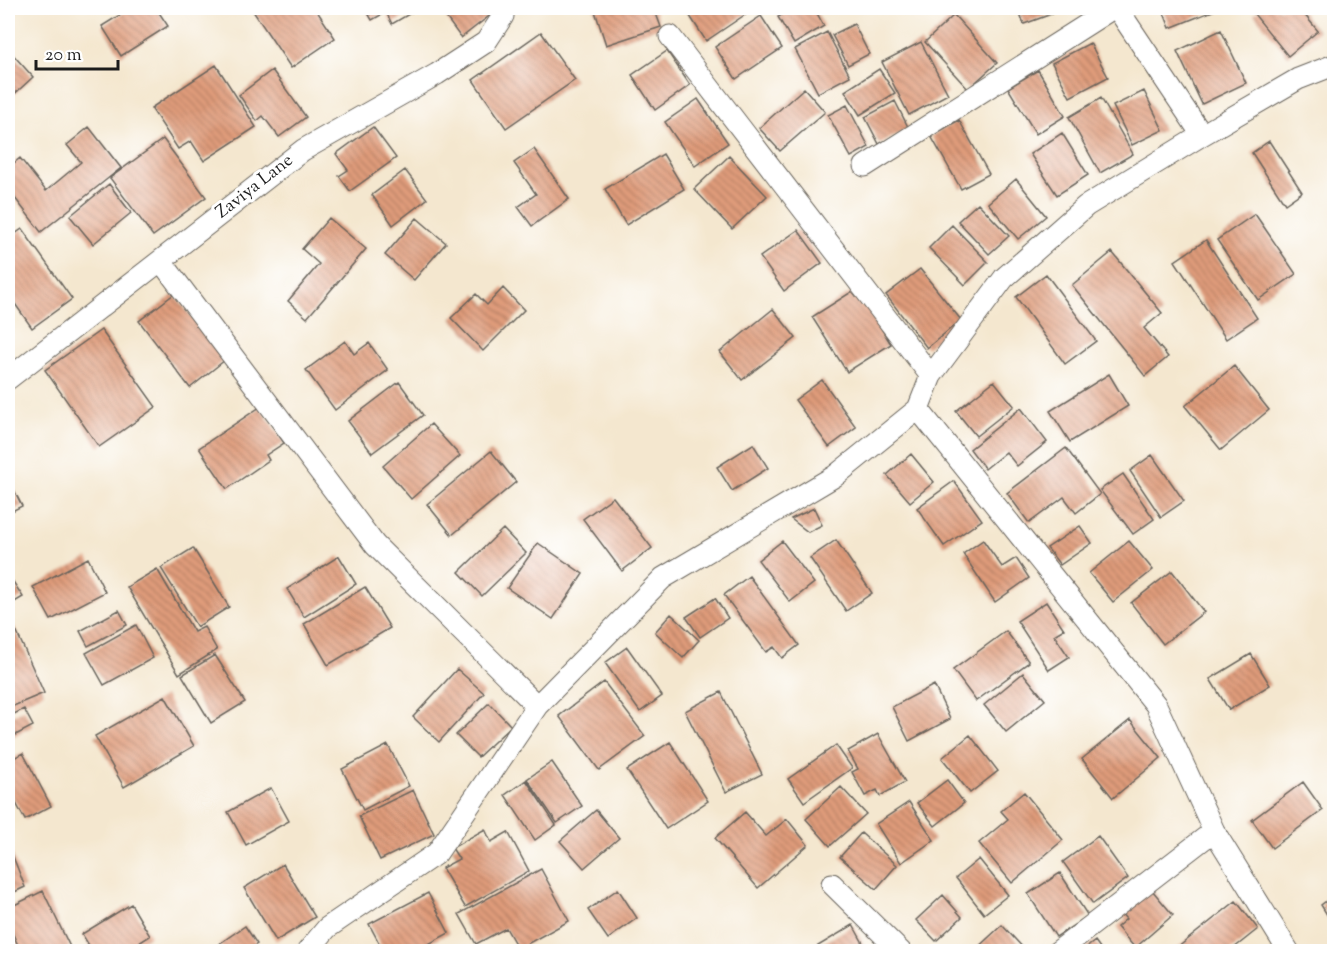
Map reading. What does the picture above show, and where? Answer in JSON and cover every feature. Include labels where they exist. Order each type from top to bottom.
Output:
[{"type":"street","name":"Zaviya Lane","points":[[8,379],[303,150],[437,74],[486,42],[503,16],[501,8]]},
{"type":"street","points":[[865,166],[1115,8],[1202,135]]},
{"type":"street","points":[[670,36],[931,376]]},
{"type":"street","points":[[307,951],[327,928],[437,853],[537,706],[663,578],[835,476],[918,409],[931,376],[1004,278],[1086,206],[1298,79],[1335,65]]},
{"type":"street","points":[[161,261],[375,545],[537,706]]},
{"type":"street","points":[[918,409],[1156,705],[1214,831],[1289,951]]},
{"type":"street","points":[[1057,951],[1214,831]]},
{"type":"street","points":[[832,884],[901,951]]},
{"type":"building","points":[[131,8],[156,8],[168,26],[121,56],[102,26]]},
{"type":"building","points":[[251,8],[315,8],[335,38],[291,68]]},
{"type":"building","points":[[365,8],[415,8],[416,10],[392,24],[386,12],[372,20]]},
{"type":"building","points":[[456,8],[489,8],[493,13],[461,38],[445,16]]},
{"type":"building","points":[[594,8],[654,8],[661,27],[606,45]]},
{"type":"building","points":[[696,8],[750,8],[752,10],[706,41],[688,13]]},
{"type":"building","points":[[793,8],[814,8],[824,26],[794,44],[778,17]]},
{"type":"building","points":[[1018,8],[1068,8],[1024,24]]},
{"type":"building","points":[[1162,8],[1220,8],[1170,28]]},
{"type":"building","points":[[1262,8],[1299,8],[1318,31],[1288,56],[1254,14]]},
{"type":"building","points":[[954,15],[997,63],[968,89],[925,42]]},
{"type":"building","points":[[761,16],[782,48],[736,79],[715,47]]},
{"type":"building","points":[[854,24],[869,54],[848,65],[832,35]]},
{"type":"building","points":[[1221,30],[1246,83],[1202,104],[1177,51]]},
{"type":"building","points":[[541,32],[575,80],[506,128],[473,80]]},
{"type":"building","points":[[827,32],[850,76],[818,93],[795,49]]},
{"type":"building","points":[[921,42],[948,94],[909,115],[882,62]]},
{"type":"building","points":[[1090,43],[1108,77],[1070,97],[1052,63]]},
{"type":"building","points":[[8,49],[33,77],[8,100]]},
{"type":"building","points":[[667,51],[690,85],[655,110],[632,75]]},
{"type":"building","points":[[216,65],[256,127],[204,161],[191,141],[178,149],[151,108]]},
{"type":"building","points":[[879,69],[895,93],[860,115],[845,91]]},
{"type":"building","points":[[272,70],[306,117],[279,137],[263,116],[257,121],[239,95]]},
{"type":"building","points":[[1038,70],[1065,116],[1036,134],[1008,88]]},
{"type":"building","points":[[804,88],[825,112],[780,151],[759,128]]},
{"type":"building","points":[[1144,91],[1163,130],[1132,145],[1113,106]]},
{"type":"building","points":[[1101,98],[1133,154],[1100,173],[1069,117]]},
{"type":"building","points":[[698,99],[728,143],[695,166],[665,122]]},
{"type":"building","points":[[895,101],[909,129],[879,144],[865,117]]},
{"type":"building","points":[[847,105],[869,147],[851,157],[828,115]]},
{"type":"building","points":[[959,120],[989,174],[961,189],[931,136]]},
{"type":"building","points":[[89,127],[121,168],[41,232],[8,189],[8,168],[20,158],[46,191],[81,162],[67,145]]},
{"type":"building","points":[[373,127],[396,158],[350,191],[339,176],[348,170],[336,154]]},
{"type":"building","points":[[1062,133],[1088,175],[1057,195],[1030,154]]},
{"type":"building","points":[[163,139],[206,197],[153,236],[110,178]]},
{"type":"building","points":[[1269,141],[1302,192],[1285,204],[1252,153]]},
{"type":"building","points":[[534,149],[569,199],[532,226],[518,207],[536,194],[514,163]]},
{"type":"building","points":[[663,154],[684,189],[626,225],[605,189]]},
{"type":"building","points":[[729,156],[767,196],[732,229],[694,189]]},
{"type":"building","points":[[405,170],[427,199],[393,225],[372,195]]},
{"type":"building","points":[[1016,179],[1046,216],[1018,239],[988,203]]},
{"type":"building","points":[[109,184],[131,213],[93,244],[70,216]]},
{"type":"building","points":[[978,203],[1009,236],[989,254],[958,221]]},
{"type":"building","points":[[1255,214],[1296,274],[1258,300],[1217,240]]},
{"type":"building","points":[[329,218],[366,249],[307,318],[288,301],[319,264],[302,249]]},
{"type":"building","points":[[417,218],[446,243],[414,280],[385,255]]},
{"type":"building","points":[[952,225],[988,262],[965,285],[929,248]]},
{"type":"building","points":[[22,229],[72,299],[32,328],[8,294],[8,239]]},
{"type":"building","points":[[798,230],[822,263],[784,291],[760,257]]},
{"type":"building","points":[[1206,240],[1257,318],[1226,339],[1175,261]]},
{"type":"building","points":[[1112,252],[1162,313],[1144,328],[1168,357],[1145,376],[1072,285]]},
{"type":"building","points":[[920,269],[961,320],[927,348],[886,295]]},
{"type":"building","points":[[1046,274],[1096,341],[1065,364],[1016,297]]},
{"type":"building","points":[[503,288],[524,310],[483,351],[451,318],[476,294],[487,305]]},
{"type":"building","points":[[856,289],[891,344],[847,372],[812,317]]},
{"type":"building","points":[[174,294],[225,360],[190,388],[139,321]]},
{"type":"building","points":[[773,309],[796,338],[742,380],[720,352]]},
{"type":"building","points":[[101,330],[156,407],[99,447],[45,370]]},
{"type":"building","points":[[345,341],[354,354],[369,343],[388,370],[335,410],[306,370]]},
{"type":"building","points":[[1234,366],[1269,410],[1221,450],[1185,406]]},
{"type":"building","points":[[1109,374],[1128,406],[1070,442],[1050,411]]},
{"type":"building","points":[[822,380],[856,427],[829,447],[795,400]]},
{"type":"building","points":[[994,381],[1014,406],[976,436],[956,411]]},
{"type":"building","points":[[399,382],[423,415],[372,453],[348,421]]},
{"type":"building","points":[[260,407],[284,443],[266,455],[269,460],[227,489],[199,448]]},
{"type":"building","points":[[1021,408],[1047,442],[1017,466],[1006,452],[985,469],[970,449]]},
{"type":"building","points":[[431,424],[460,456],[411,499],[383,466]]},
{"type":"building","points":[[753,444],[768,468],[732,491],[717,467]]},
{"type":"building","points":[[1066,448],[1100,494],[1076,513],[1064,497],[1029,523],[1007,493]]},
{"type":"building","points":[[491,451],[516,482],[452,535],[427,504]]},
{"type":"building","points":[[911,454],[934,482],[910,502],[887,475]]},
{"type":"building","points":[[1152,455],[1184,501],[1161,517],[1130,471]]},
{"type":"building","points":[[1123,474],[1154,519],[1133,534],[1100,490]]},
{"type":"building","points":[[8,478],[22,506],[8,513]]},
{"type":"building","points":[[954,481],[982,520],[944,546],[917,508]]},
{"type":"building","points":[[613,497],[652,548],[622,571],[583,519]]},
{"type":"building","points":[[814,508],[822,525],[808,532],[791,519]]},
{"type":"building","points":[[1080,526],[1092,543],[1060,565],[1047,548]]},
{"type":"building","points":[[503,529],[526,553],[482,596],[459,572]]},
{"type":"building","points":[[836,540],[872,593],[846,611],[810,558]]},
{"type":"building","points":[[983,540],[1002,567],[1016,558],[1029,578],[995,602],[963,554]]},
{"type":"building","points":[[782,541],[814,583],[790,602],[758,560]]},
{"type":"building","points":[[1129,541],[1153,570],[1113,602],[1089,573]]},
{"type":"building","points":[[538,543],[583,574],[553,619],[507,588]]},
{"type":"building","points":[[193,548],[229,607],[197,627],[161,568]]},
{"type":"building","points":[[339,556],[356,584],[304,617],[287,589]]},
{"type":"building","points":[[88,558],[105,592],[51,620],[33,587]]},
{"type":"building","points":[[157,569],[194,632],[204,627],[217,650],[179,674],[127,587]]},
{"type":"building","points":[[1172,571],[1204,612],[1163,644],[1131,603]]},
{"type":"building","points":[[8,574],[23,597],[8,606]]},
{"type":"building","points":[[749,576],[799,645],[782,658],[774,647],[766,652],[724,595]]},
{"type":"building","points":[[365,587],[390,628],[328,665],[304,624]]},
{"type":"building","points":[[715,598],[728,618],[700,637],[686,617]]},
{"type":"building","points":[[1046,602],[1064,629],[1054,635],[1069,657],[1049,670],[1017,621]]},
{"type":"building","points":[[119,610],[127,625],[88,646],[80,631]]},
{"type":"building","points":[[671,614],[699,640],[683,658],[655,632]]},
{"type":"building","points":[[136,625],[153,658],[104,685],[86,653]]},
{"type":"building","points":[[14,626],[44,693],[11,707],[8,699],[8,629]]},
{"type":"building","points":[[1006,631],[1029,662],[976,701],[953,670]]},
{"type":"building","points":[[627,647],[662,696],[640,712],[605,663]]},
{"type":"building","points":[[1251,654],[1270,685],[1229,710],[1210,679]]},
{"type":"building","points":[[215,655],[245,702],[211,723],[182,675]]},
{"type":"building","points":[[457,669],[484,693],[439,742],[413,717]]},
{"type":"building","points":[[1023,673],[1045,700],[1006,732],[984,705]]},
{"type":"building","points":[[604,682],[645,736],[599,770],[559,716]]},
{"type":"building","points":[[934,685],[950,719],[909,741],[892,707]]},
{"type":"building","points":[[721,692],[762,774],[726,792],[685,711]]},
{"type":"building","points":[[165,696],[194,746],[124,787],[95,736]]},
{"type":"building","points":[[489,703],[511,726],[478,757],[456,735]]},
{"type":"building","points":[[24,709],[33,726],[8,739],[8,712],[10,716]]},
{"type":"building","points":[[1130,720],[1161,758],[1113,798],[1082,759]]},
{"type":"building","points":[[878,734],[905,782],[880,796],[877,790],[865,796],[852,772],[858,769],[848,751]]},
{"type":"building","points":[[970,735],[998,771],[970,793],[942,758]]},
{"type":"building","points":[[670,742],[708,801],[666,829],[627,770]]},
{"type":"building","points":[[388,745],[409,786],[363,810],[342,769]]},
{"type":"building","points":[[836,745],[852,768],[804,802],[788,779]]},
{"type":"building","points":[[23,753],[51,806],[25,820],[8,788],[8,761]]},
{"type":"building","points":[[552,762],[582,806],[557,823],[527,779]]},
{"type":"building","points":[[526,780],[556,825],[535,840],[505,795]]},
{"type":"building","points":[[947,780],[964,803],[935,826],[917,803]]},
{"type":"building","points":[[1303,782],[1323,810],[1272,848],[1252,820]]},
{"type":"building","points":[[841,787],[866,814],[830,846],[806,819]]},
{"type":"building","points":[[271,788],[289,821],[246,845],[228,812]]},
{"type":"building","points":[[413,790],[434,834],[380,860],[359,816]]},
{"type":"building","points":[[1024,792],[1063,840],[1012,883],[979,843],[1008,819],[1001,811]]},
{"type":"building","points":[[909,802],[934,840],[901,863],[876,824]]},
{"type":"building","points":[[596,810],[619,838],[584,868],[560,841]]},
{"type":"building","points":[[745,812],[766,836],[787,819],[808,845],[758,888],[715,838]]},
{"type":"building","points":[[485,829],[491,842],[508,832],[529,871],[465,907],[442,868],[459,859],[452,848]]},
{"type":"building","points":[[861,833],[897,865],[876,889],[840,857]]},
{"type":"building","points":[[1098,836],[1128,878],[1093,904],[1063,862]]},
{"type":"building","points":[[8,844],[25,887],[8,895]]},
{"type":"building","points":[[979,859],[1008,895],[984,914],[956,878]]},
{"type":"building","points":[[283,864],[315,917],[276,941],[244,888]]},
{"type":"building","points":[[541,869],[569,921],[518,949],[506,928],[476,944],[459,914]]},
{"type":"building","points":[[1060,873],[1088,916],[1056,937],[1028,894]]},
{"type":"building","points":[[618,889],[637,918],[608,939],[588,910]]},
{"type":"building","points":[[1152,890],[1173,915],[1135,948],[1117,927],[1126,919],[1119,911]]},
{"type":"building","points":[[43,891],[70,947],[60,952],[21,952],[8,923],[8,908]]},
{"type":"building","points":[[428,893],[449,933],[414,952],[384,952],[369,924]]},
{"type":"building","points":[[943,895],[962,917],[936,941],[916,920]]},
{"type":"building","points":[[1334,895],[1334,926],[1321,905]]},
{"type":"building","points":[[1236,901],[1258,929],[1229,952],[1172,952]]},
{"type":"building","points":[[131,904],[150,936],[125,952],[93,952],[82,934]]},
{"type":"building","points":[[853,925],[868,952],[808,952]]},
{"type":"building","points":[[1002,925],[1027,952],[973,952]]},
{"type":"building","points":[[245,926],[257,944],[245,952],[224,952],[219,944]]},
{"type":"building","points":[[1095,941],[1103,952],[1081,952]]}]
